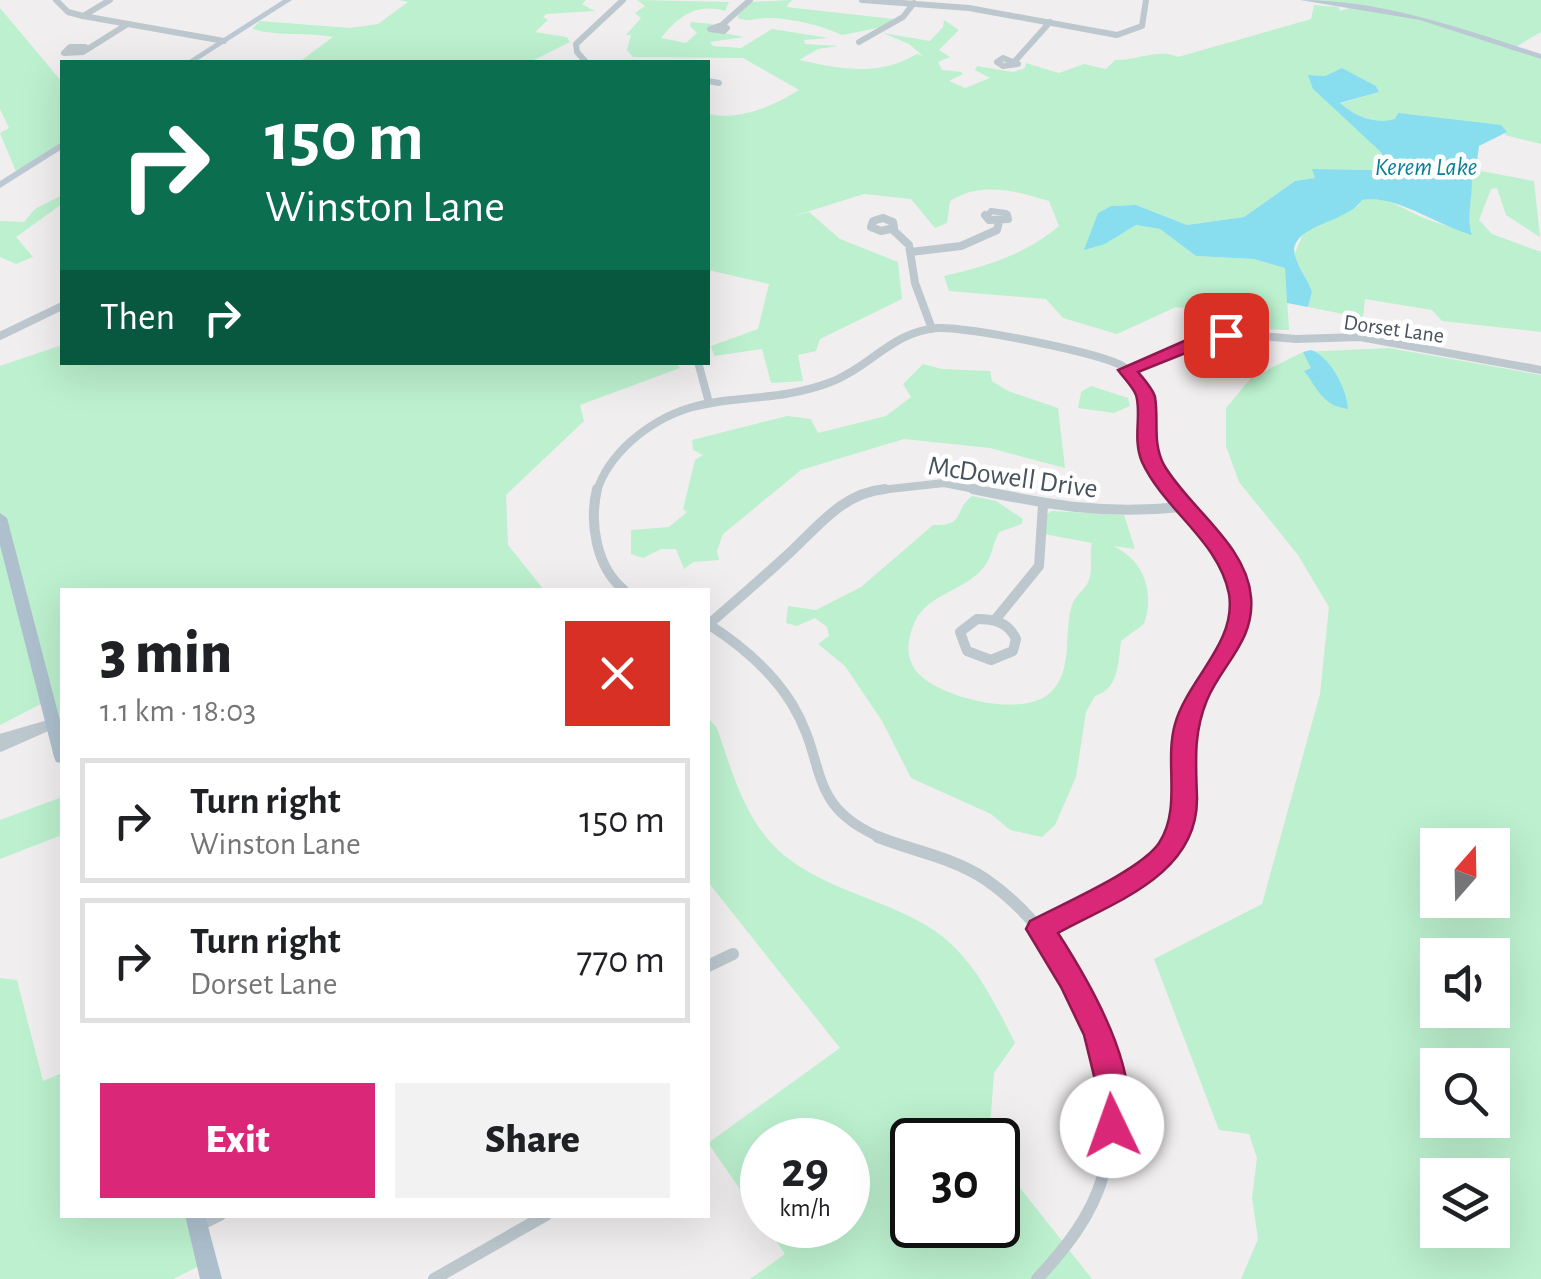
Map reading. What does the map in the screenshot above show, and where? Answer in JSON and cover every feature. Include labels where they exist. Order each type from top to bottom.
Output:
[{"type":"main road","points":[[0,518],[60,750]]},
{"type":"main road","points":[[196,1221],[212,1279]]},
{"type":"street","points":[[56,0],[68,12],[83,16],[224,41]]},
{"type":"street","points":[[83,16],[110,0]]},
{"type":"street","points":[[193,60],[288,0]]},
{"type":"street","points":[[584,60],[576,44],[623,0]]},
{"type":"street","points":[[722,24],[750,0]]},
{"type":"street","points":[[862,0],[981,10],[1090,33],[1130,34],[1144,23],[1146,0]]},
{"type":"street","points":[[1304,0],[1421,18],[1541,57]]},
{"type":"street","points":[[859,42],[870,33],[902,20],[914,3]]},
{"type":"street","points":[[1016,60],[1050,22]]},
{"type":"street","points":[[85,47],[127,24]]},
{"type":"street","points":[[710,81],[719,83]]},
{"type":"street","points":[[0,185],[60,145]]},
{"type":"street","points":[[911,252],[976,242],[994,232],[1000,222]]},
{"type":"street","points":[[892,229],[905,238],[911,252],[915,283],[932,329]]},
{"type":"street","points":[[0,336],[60,307]]},
{"type":"street","points":[[622,588],[608,576],[600,559],[594,512],[600,480],[614,458],[652,421],[675,408],[820,386],[858,368],[894,340],[932,329],[989,330],[1104,358],[1128,370],[1145,395],[1144,431],[1152,462],[1182,508],[1226,556],[1235,576],[1241,608],[1235,638],[1190,711],[1181,755],[1184,801],[1180,827],[1168,852],[1152,868],[1040,929]]},
{"type":"street","name":"Dorset Lane","points":[[1128,370],[1206,339],[1249,334],[1296,339],[1360,337],[1541,370]]},
{"type":"street","points":[[699,365],[708,400]]},
{"type":"street","name":"McDowell Drive","points":[[710,622],[790,554],[824,516],[865,493],[911,483],[944,483],[1043,505],[1108,512],[1182,508]]},
{"type":"street","points":[[994,620],[1040,566],[1043,505]]},
{"type":"street","points":[[977,619],[994,620],[1014,633],[1013,651],[991,660],[967,651],[960,638],[964,626],[977,619]]},
{"type":"street","points":[[710,625],[746,652],[788,699],[805,730],[824,794],[845,818],[873,835],[925,849],[978,874],[1012,900],[1040,929],[1092,1018],[1108,1067],[1112,1111],[1109,1150],[1092,1206],[1068,1244],[1036,1279]]},
{"type":"street","points":[[0,738],[52,724]]},
{"type":"street","points":[[0,747],[52,724]]},
{"type":"street","points":[[710,965],[733,954]]},
{"type":"street","points":[[434,1279],[541,1218]]},
{"type":"green space","points":[[399,0],[586,0],[582,4],[595,11],[546,14],[543,17],[548,20],[535,32],[567,37],[570,42],[534,60],[302,60],[333,37],[252,29],[260,21],[350,28],[378,24],[408,2]]},
{"type":"green space","points":[[637,0],[729,2],[725,11],[705,9],[689,13],[661,38],[686,43],[697,33],[691,22],[713,24],[708,30],[744,37],[710,42],[713,46],[741,48],[772,29],[829,38],[804,40],[805,44],[838,46],[818,49],[799,60],[845,68],[888,66],[917,54],[923,56],[909,44],[883,33],[930,41],[943,27],[944,20],[959,30],[939,50],[950,57],[938,62],[942,70],[961,72],[949,81],[965,88],[990,78],[975,70],[977,66],[1013,72],[1025,68],[1026,63],[1059,73],[1084,64],[1106,69],[1115,60],[1163,54],[1178,57],[1311,19],[1314,5],[1339,7],[1340,11],[1353,7],[1308,0],[1541,0],[1541,32],[1514,48],[1541,57],[1541,144],[1505,135],[1506,132],[1398,113],[1395,120],[1366,118],[1339,104],[1379,92],[1376,86],[1342,68],[1325,76],[1309,75],[1314,90],[1383,153],[1373,170],[1313,169],[1315,178],[1295,181],[1244,217],[1187,225],[1136,205],[1111,206],[1098,213],[1105,244],[1136,225],[1160,229],[1196,256],[1254,259],[1285,268],[1289,330],[1222,327],[1198,309],[1176,307],[1117,334],[1063,318],[1046,299],[949,291],[944,276],[1005,258],[1059,226],[1049,201],[1012,191],[974,191],[950,201],[947,223],[935,228],[911,199],[864,194],[790,217],[809,212],[840,239],[898,262],[902,299],[820,339],[816,351],[798,355],[803,381],[771,383],[762,349],[714,356],[711,346],[758,329],[769,284],[710,270],[710,114],[755,111],[799,90],[743,58],[633,57],[627,50],[631,35],[626,35],[641,18],[635,13],[645,6]]},
{"type":"green space","points":[[792,0],[786,7],[903,20],[842,35],[798,21],[738,18],[739,10],[750,2]]},
{"type":"green space","points":[[0,8],[60,80],[60,146],[17,174],[0,133],[9,128],[0,109]]},
{"type":"green space","points":[[1470,169],[1534,181],[1540,237],[1506,215],[1497,188],[1491,189],[1479,220],[1492,234],[1541,252],[1541,332],[1442,321],[1432,310],[1365,299],[1363,318],[1308,307],[1312,292],[1294,255],[1304,232],[1358,206],[1362,200],[1371,199],[1387,201],[1472,233]]},
{"type":"green space","points":[[60,196],[60,205],[16,237],[33,257],[16,264],[0,257],[0,221],[24,222],[35,209]]},
{"type":"green space","points":[[60,346],[60,365],[680,368],[580,405],[584,421],[506,495],[508,545],[542,588],[60,588],[60,750],[41,704],[0,725],[0,366]]},
{"type":"green space","points":[[1389,348],[1541,375],[1541,1279],[1241,1279],[1258,1239],[1252,1198],[1257,1158],[1249,1134],[1219,1130],[1154,959],[1262,904],[1320,694],[1329,607],[1298,555],[1239,482],[1226,446],[1226,408],[1251,378],[1303,352]]},
{"type":"green space","points":[[923,364],[990,371],[992,381],[1008,391],[1058,408],[1065,468],[990,448],[904,439],[801,470],[723,534],[717,551],[719,560],[693,562],[684,569],[676,549],[661,549],[643,558],[631,554],[631,530],[669,527],[687,512],[683,509],[695,460],[703,455],[693,450],[692,440],[787,416],[811,419],[818,433],[886,416],[911,397],[903,384]]},
{"type":"green space","points":[[1091,386],[1128,398],[1130,406],[1114,413],[1078,408],[1081,392]]},
{"type":"green space","points":[[972,496],[996,501],[1023,519],[1022,524],[999,532],[987,563],[975,576],[934,601],[917,617],[909,640],[911,662],[917,672],[943,690],[982,702],[1022,704],[1038,700],[1058,683],[1065,662],[1072,605],[1090,576],[1092,543],[1044,534],[1047,514],[1052,511],[1124,515],[1135,549],[1113,546],[1139,568],[1147,589],[1144,624],[1121,641],[1113,681],[1095,696],[1086,712],[1076,777],[1055,825],[1042,837],[1010,830],[991,814],[911,778],[882,721],[845,666],[818,644],[829,636],[827,627],[815,618],[797,626],[786,623],[788,606],[816,610],[861,587],[933,525],[955,520]]},
{"type":"green space","points":[[710,720],[717,728],[748,809],[778,850],[815,875],[916,920],[949,942],[982,982],[1015,1043],[994,1073],[991,1118],[890,1118],[890,1248],[1020,1248],[1020,1188],[1092,1279],[750,1279],[785,1254],[781,1248],[870,1248],[870,1118],[743,1118],[840,1048],[710,885]]},
{"type":"green space","points":[[60,798],[60,836],[0,859],[0,820]]},
{"type":"green space","points":[[0,978],[17,980],[43,1081],[60,1074],[60,1218],[196,1218],[207,1262],[173,1279],[0,1279]]},
{"type":"green space","points":[[740,1120],[740,1189],[710,1146],[710,1142]]},
{"type":"water","name":"Kerem Lake","points":[[1342,68],[1376,86],[1379,92],[1340,103],[1366,118],[1388,121],[1398,113],[1501,125],[1507,132],[1479,146],[1477,161],[1471,169],[1472,235],[1402,206],[1362,200],[1355,208],[1300,237],[1295,246],[1295,256],[1312,292],[1308,307],[1287,303],[1285,268],[1254,259],[1196,256],[1160,229],[1136,225],[1105,244],[1084,250],[1098,213],[1111,206],[1136,205],[1187,225],[1244,217],[1295,181],[1315,178],[1312,169],[1373,170],[1382,153],[1313,89],[1308,75],[1325,76]]},
{"type":"water","points":[[1311,350],[1337,375],[1348,409],[1326,399],[1304,371],[1311,368],[1303,352]]},
{"type":"route","points":[[1112,1126],[1104,1050],[1071,978],[1040,929],[1152,868],[1168,852],[1180,827],[1184,808],[1180,764],[1186,724],[1197,694],[1235,638],[1240,596],[1226,556],[1182,508],[1152,462],[1144,431],[1145,395],[1128,370],[1197,342],[1226,335]]}]
